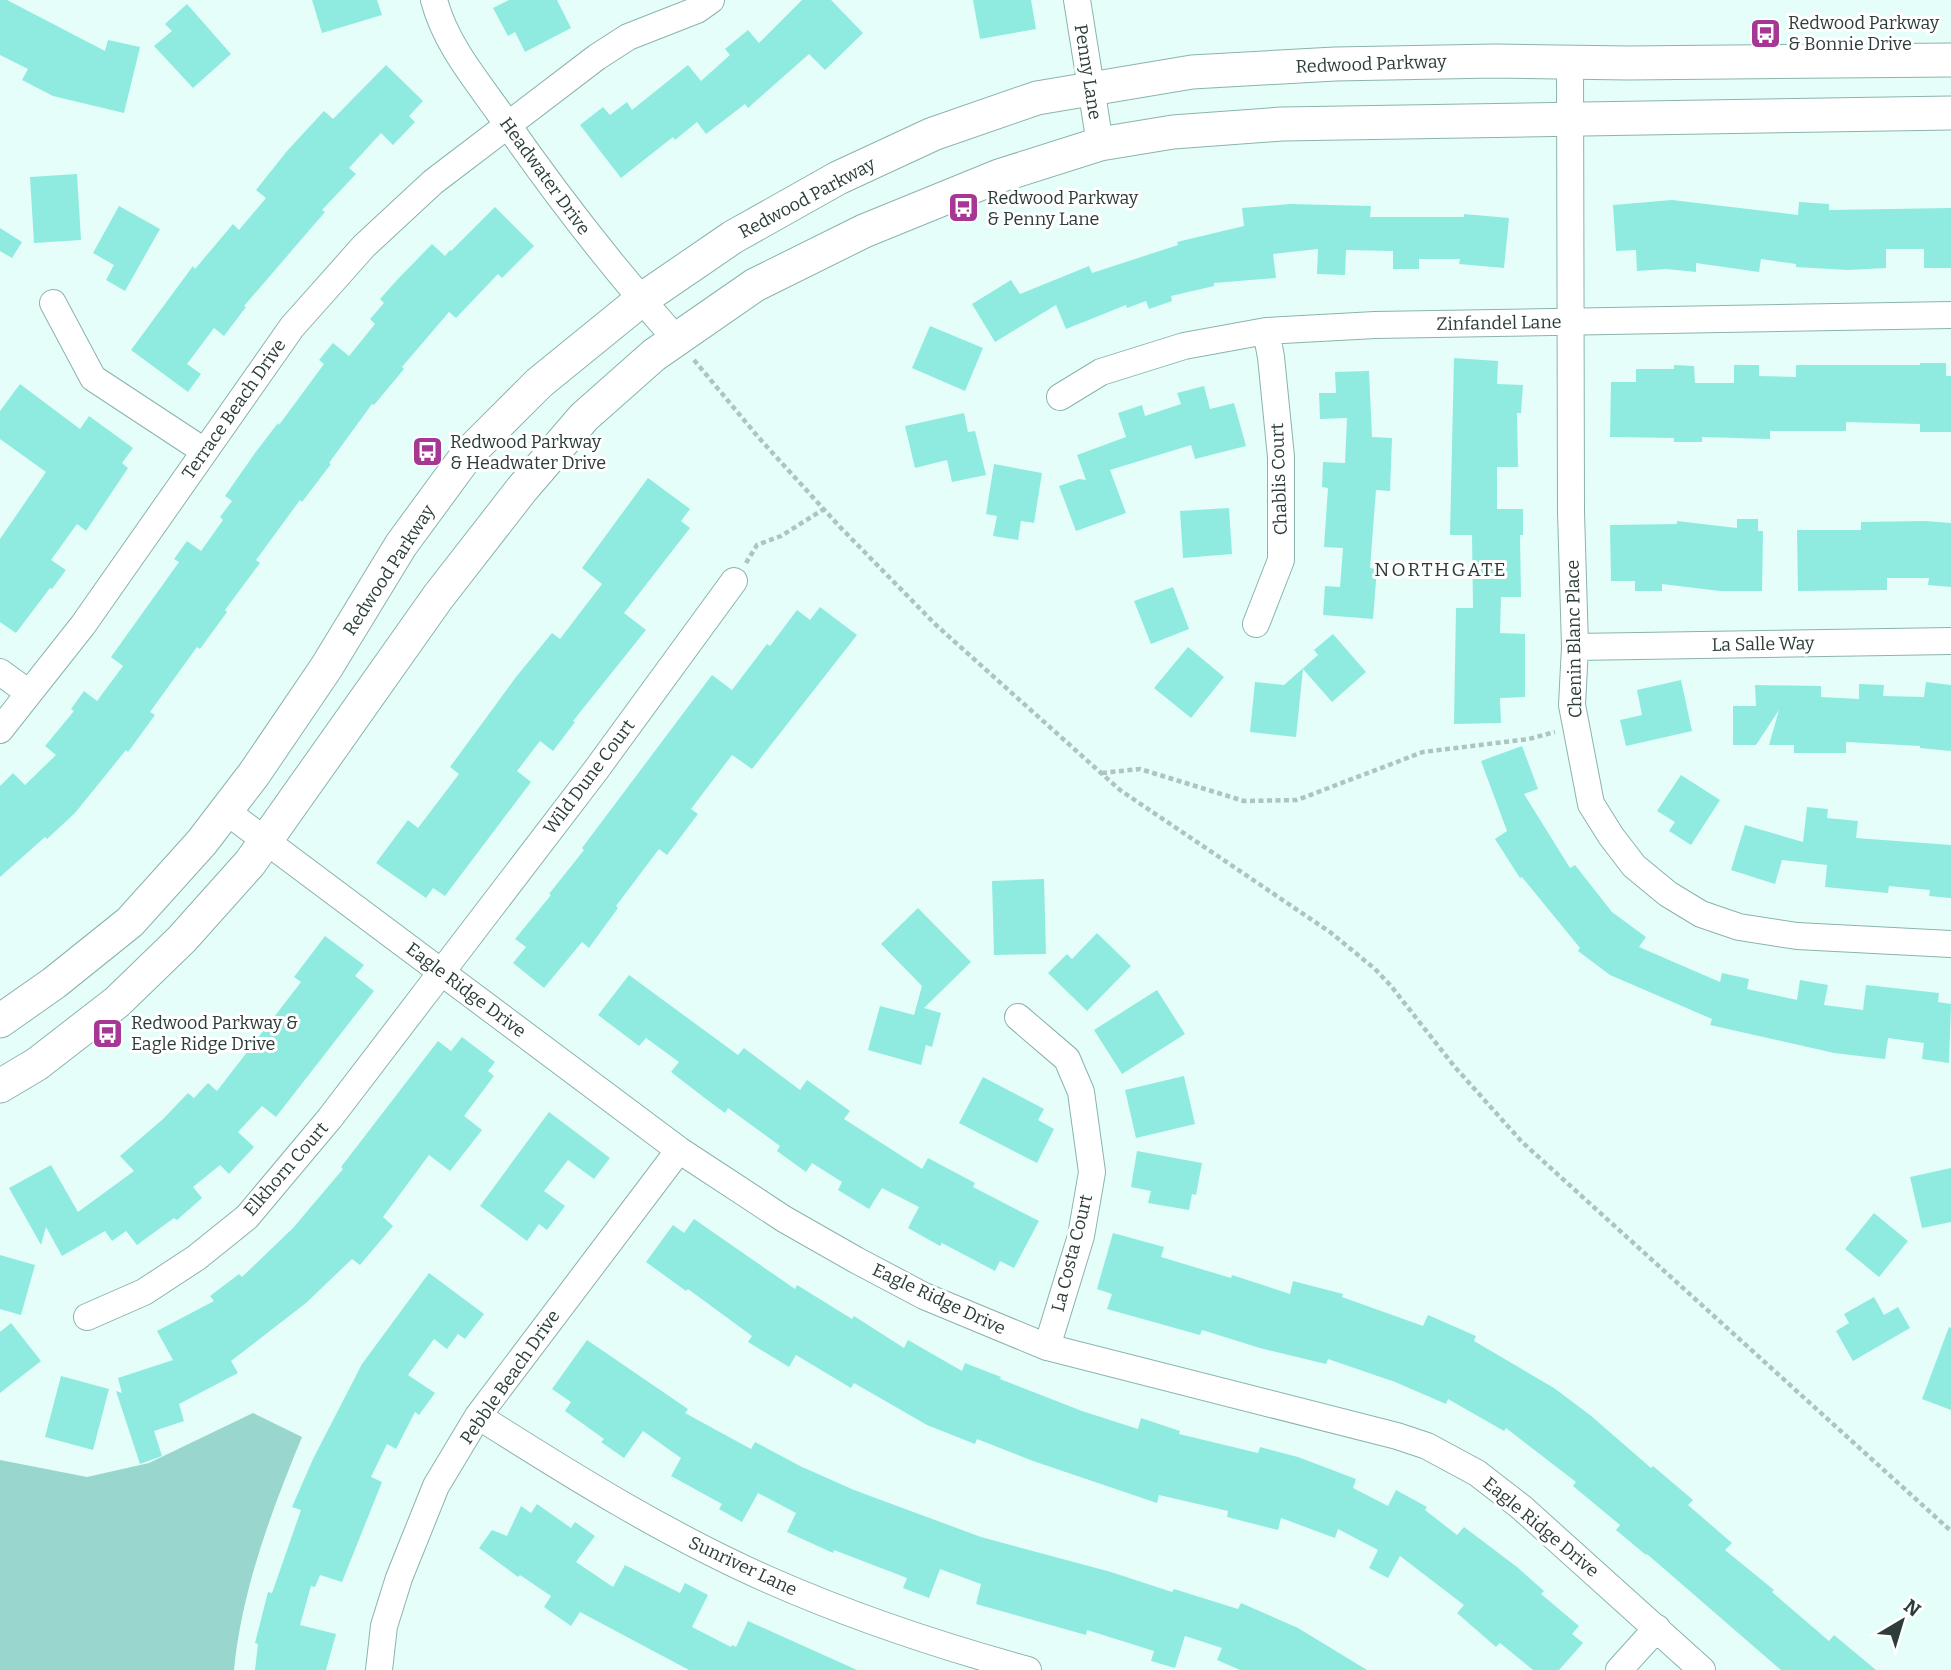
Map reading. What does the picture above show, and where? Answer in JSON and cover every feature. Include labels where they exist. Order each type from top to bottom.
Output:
[{"type":"main road","name":"Redwood Parkway","points":[[0,1021],[54,983],[130,922],[202,842],[254,774],[326,668],[401,545],[467,455],[538,383],[642,300],[733,237],[838,178],[933,134],[1037,98],[1192,72],[1335,64],[1495,61],[1951,60]]},
{"type":"main road","points":[[0,1086],[37,1064],[117,1002],[182,939],[250,863],[438,597],[522,489],[584,417],[653,355],[755,285],[864,231],[999,176],[1100,144],[1173,132],[1282,124],[1951,113]]},
{"type":"street","name":"Headwater Drive","points":[[434,0],[447,37],[508,126],[597,247],[676,340]]},
{"type":"street","name":"Terrace Beach Drive","points":[[0,730],[83,625],[292,327],[364,246],[433,183],[597,57],[628,37],[697,10],[711,0]]},
{"type":"street","name":"Penny Lane","points":[[1077,0],[1100,144]]},
{"type":"street","name":"Chenin Blanc Place","points":[[1570,62],[1571,512],[1575,647],[1572,705],[1591,804],[1634,866],[1668,894],[1701,914],[1739,927],[1797,936],[1951,944]]},
{"type":"street","points":[[53,303],[93,378],[204,450]]},
{"type":"street","name":"Zinfandel Lane","points":[[1060,397],[1101,372],[1184,346],[1266,331],[1375,325],[1951,315]]},
{"type":"street","name":"Chablis Court","points":[[1256,624],[1281,560],[1281,457],[1266,331]]},
{"type":"street","name":"Wild Dune Court","points":[[442,972],[596,770],[734,581]]},
{"type":"street","name":"La Salle Way","points":[[1575,647],[1951,641]]},
{"type":"street","points":[[0,672],[29,693]]},
{"type":"street","name":"Eagle Ridge Drive","points":[[226,811],[679,1150],[784,1219],[924,1296],[1047,1347],[1397,1436],[1427,1447],[1477,1473],[1510,1499],[1702,1670]]},
{"type":"street","name":"Elkhorn Court","points":[[87,1317],[144,1292],[196,1258],[247,1217],[330,1118],[442,972]]},
{"type":"street","name":"La Costa Court","points":[[1018,1017],[1067,1059],[1080,1092],[1092,1172],[1081,1236],[1047,1347]]},
{"type":"street","name":"Pebble Beach Drive","points":[[379,1670],[384,1626],[416,1532],[436,1486],[478,1416],[679,1150]]},
{"type":"street","name":"Sunriver Lane","points":[[478,1416],[683,1538],[768,1579],[849,1613],[950,1649],[1028,1670]]},
{"type":"street","points":[[1619,1670],[1657,1628]]},
{"type":"path","points":[[676,340],[759,438],[936,625],[1120,790],[1330,932],[1375,969],[1454,1066],[1522,1142],[1951,1531]]},
{"type":"path","points":[[734,581],[757,545],[781,536],[824,509]]},
{"type":"path","points":[[1102,773],[1140,769],[1244,801],[1297,800],[1423,752],[1529,739],[1576,727]]},
{"type":"green space","points":[[253,1413],[302,1437],[259,1551],[244,1610],[234,1670],[0,1670],[0,1460],[87,1477],[149,1463]]},
{"type":"building","points":[[0,0],[7,0],[105,51],[108,40],[140,47],[124,113],[53,96],[22,80],[28,69],[0,55]]},
{"type":"building","points":[[312,0],[377,0],[382,15],[322,33]]},
{"type":"building","points":[[509,0],[557,0],[571,28],[525,52],[515,32],[508,36],[493,8]]},
{"type":"building","points":[[802,0],[831,0],[863,33],[825,70],[809,54],[748,108],[745,104],[706,134],[697,122],[675,140],[673,137],[621,178],[580,125],[603,107],[610,115],[627,102],[632,110],[688,65],[701,81],[730,55],[725,49],[748,30],[759,43]]},
{"type":"building","points":[[973,0],[1031,0],[1036,29],[980,39]]},
{"type":"building","points":[[187,4],[231,54],[193,88],[154,46],[172,31],[165,24]]},
{"type":"building","points":[[386,65],[423,101],[409,116],[415,122],[393,145],[381,133],[349,168],[356,174],[322,210],[325,212],[244,306],[246,307],[224,336],[214,328],[187,364],[201,374],[188,392],[131,350],[193,266],[195,269],[233,224],[239,230],[266,198],[256,190],[287,151],[324,111],[333,119]]},
{"type":"building","points":[[77,174],[81,240],[34,243],[30,177]]},
{"type":"building","points":[[1672,200],[1798,215],[1799,202],[1829,204],[1829,210],[1951,208],[1951,268],[1924,268],[1924,249],[1886,249],[1886,268],[1848,270],[1796,267],[1796,264],[1761,259],[1759,272],[1696,263],[1696,272],[1666,269],[1637,271],[1636,250],[1616,251],[1613,205]]},
{"type":"building","points":[[1290,204],[1371,206],[1370,217],[1464,217],[1464,214],[1509,218],[1504,268],[1459,264],[1460,259],[1419,259],[1419,269],[1393,269],[1393,251],[1346,250],[1345,275],[1317,274],[1318,249],[1273,254],[1276,278],[1214,283],[1214,286],[1171,296],[1172,301],[1149,309],[1146,301],[1127,308],[1126,305],[1066,329],[1056,305],[995,342],[972,304],[1011,280],[1020,294],[1089,266],[1092,273],[1178,245],[1177,242],[1244,226],[1242,208]]},
{"type":"building","points":[[119,206],[160,229],[125,291],[106,280],[114,265],[93,253]]},
{"type":"building","points":[[495,207],[534,246],[502,278],[498,274],[456,318],[449,312],[402,367],[404,369],[374,405],[372,404],[329,463],[331,464],[302,502],[300,500],[256,560],[260,563],[200,649],[197,647],[150,712],[155,715],[128,752],[126,750],[75,813],[0,877],[0,786],[13,773],[25,785],[56,755],[45,746],[74,711],[71,709],[84,691],[97,701],[123,666],[111,657],[179,562],[174,559],[187,541],[201,551],[223,520],[220,517],[232,501],[225,496],[324,364],[319,360],[333,343],[349,356],[375,324],[370,319],[384,303],[380,299],[432,244],[445,256]]},
{"type":"building","points":[[0,228],[22,242],[12,258],[0,251]]},
{"type":"building","points":[[930,326],[983,348],[965,391],[912,368]]},
{"type":"building","points":[[1454,358],[1498,361],[1497,384],[1523,385],[1521,413],[1517,413],[1518,467],[1497,467],[1497,509],[1523,509],[1523,535],[1520,535],[1521,597],[1501,597],[1500,633],[1525,634],[1525,697],[1500,698],[1501,723],[1454,724],[1456,608],[1473,608],[1472,535],[1450,535]]},
{"type":"building","points":[[1946,363],[1946,376],[1951,376],[1951,432],[1920,432],[1920,424],[1846,422],[1846,431],[1770,431],[1770,439],[1702,437],[1702,442],[1674,442],[1674,438],[1610,437],[1611,382],[1636,382],[1636,369],[1694,366],[1695,383],[1734,383],[1734,365],[1759,365],[1759,376],[1796,377],[1796,365]]},
{"type":"building","points":[[1369,371],[1372,437],[1392,438],[1390,491],[1376,490],[1370,568],[1377,569],[1373,619],[1323,615],[1325,586],[1340,587],[1343,548],[1324,547],[1328,488],[1322,487],[1323,462],[1345,463],[1347,418],[1320,419],[1319,393],[1336,393],[1335,372]]},
{"type":"building","points":[[20,384],[80,429],[89,416],[133,448],[122,463],[128,468],[86,531],[77,524],[51,560],[66,570],[16,633],[0,622],[0,539],[46,472],[0,439],[0,411]]},
{"type":"building","points":[[1204,386],[1210,409],[1234,403],[1246,446],[1195,459],[1191,445],[1110,470],[1126,513],[1076,531],[1059,486],[1079,479],[1086,480],[1077,455],[1126,437],[1118,413],[1142,405],[1145,416],[1181,404],[1177,393]]},
{"type":"building","points":[[964,413],[968,432],[975,431],[986,475],[952,482],[947,460],[915,468],[905,426]]},
{"type":"building","points":[[994,464],[1042,473],[1034,523],[1021,521],[1018,540],[993,536],[997,516],[986,514]]},
{"type":"building","points":[[648,478],[690,509],[681,521],[690,528],[624,613],[646,630],[573,721],[575,722],[553,751],[540,741],[517,771],[531,782],[445,896],[433,888],[426,898],[376,863],[408,820],[418,828],[459,774],[450,767],[516,677],[552,633],[560,639],[602,584],[582,568]]},
{"type":"building","points":[[1229,508],[1232,554],[1183,558],[1180,511]]},
{"type":"building","points":[[1737,519],[1758,519],[1758,531],[1763,531],[1762,591],[1720,591],[1662,584],[1662,591],[1635,591],[1635,581],[1611,581],[1610,525],[1677,524],[1677,521],[1737,528]]},
{"type":"building","points":[[1861,522],[1951,523],[1951,587],[1928,585],[1929,578],[1887,578],[1887,590],[1798,591],[1797,530],[1861,530]]},
{"type":"building","points":[[1173,587],[1189,629],[1151,644],[1134,601]]},
{"type":"building","points":[[820,607],[857,635],[752,769],[732,755],[691,809],[698,814],[667,855],[659,849],[616,906],[618,908],[589,948],[582,942],[544,988],[513,963],[526,947],[515,939],[551,895],[549,894],[584,850],[582,848],[712,675],[732,690],[797,610],[810,620]]},
{"type":"building","points":[[1333,634],[1366,672],[1332,702],[1303,669],[1296,737],[1250,732],[1255,682],[1284,685],[1318,655],[1314,650]]},
{"type":"building","points":[[1188,647],[1224,677],[1191,718],[1154,688]]},
{"type":"building","points":[[1681,680],[1692,731],[1626,746],[1620,720],[1642,715],[1637,690]]},
{"type":"building","points":[[1926,682],[1951,685],[1951,751],[1920,746],[1846,742],[1846,753],[1794,753],[1794,745],[1769,745],[1779,710],[1756,745],[1733,745],[1733,706],[1756,706],[1755,685],[1821,686],[1821,697],[1859,699],[1859,684],[1884,685],[1883,696],[1924,697]]},
{"type":"building","points":[[1522,746],[1538,789],[1524,794],[1570,868],[1575,865],[1612,912],[1646,937],[1639,947],[1720,982],[1722,973],[1749,979],[1747,989],[1797,1000],[1800,980],[1828,985],[1824,1005],[1863,1010],[1866,985],[1939,993],[1938,1002],[1951,1004],[1949,1063],[1922,1059],[1924,1043],[1888,1038],[1885,1059],[1834,1053],[1710,1025],[1712,1019],[1610,975],[1578,951],[1580,948],[1522,877],[1520,878],[1495,839],[1507,831],[1481,761]]},
{"type":"building","points":[[1681,775],[1720,800],[1691,845],[1669,831],[1675,822],[1657,811]]},
{"type":"building","points":[[1807,807],[1828,809],[1827,818],[1858,821],[1856,838],[1951,845],[1951,898],[1929,896],[1930,890],[1889,886],[1888,893],[1825,887],[1827,865],[1782,860],[1775,884],[1731,870],[1745,825],[1803,842]]},
{"type":"building","points":[[1044,879],[1046,954],[994,955],[992,881]]},
{"type":"building","points":[[918,908],[971,962],[924,1008],[941,1013],[932,1047],[926,1045],[921,1065],[868,1050],[880,1006],[914,1015],[922,986],[881,944]]},
{"type":"building","points":[[1097,933],[1131,966],[1087,1011],[1048,973],[1067,954],[1072,959]]},
{"type":"building","points":[[325,936],[364,965],[355,976],[374,991],[276,1117],[262,1106],[238,1132],[254,1147],[229,1174],[220,1165],[193,1187],[202,1198],[177,1220],[174,1218],[137,1245],[126,1231],[112,1241],[105,1231],[62,1256],[46,1227],[41,1245],[9,1188],[51,1165],[78,1212],[134,1171],[120,1156],[188,1093],[194,1098],[208,1083],[217,1091],[301,982],[294,977]]},
{"type":"building","points":[[629,975],[738,1055],[744,1048],[800,1090],[807,1080],[850,1111],[844,1119],[922,1169],[928,1158],[975,1183],[973,1187],[1039,1221],[1014,1268],[1000,1261],[995,1271],[908,1228],[919,1207],[882,1188],[869,1209],[838,1190],[842,1182],[812,1163],[806,1172],[777,1151],[780,1146],[728,1108],[725,1113],[706,1099],[671,1072],[679,1062],[646,1038],[639,1046],[598,1015]]},
{"type":"building","points":[[1157,990],[1185,1034],[1122,1074],[1094,1030]]},
{"type":"building","points":[[462,1037],[495,1062],[488,1071],[494,1076],[464,1116],[482,1130],[450,1171],[429,1155],[383,1217],[393,1226],[360,1265],[352,1259],[306,1303],[231,1361],[238,1373],[179,1404],[184,1421],[154,1431],[162,1456],[140,1464],[116,1391],[122,1393],[118,1378],[173,1360],[157,1331],[214,1301],[210,1296],[239,1274],[242,1277],[293,1228],[343,1169],[341,1167],[438,1041],[451,1051]]},
{"type":"building","points":[[1184,1076],[1195,1124],[1136,1138],[1125,1090]]},
{"type":"building","points":[[983,1077],[1044,1109],[1038,1120],[1054,1129],[1037,1163],[959,1123]]},
{"type":"building","points":[[549,1112],[610,1158],[594,1179],[568,1160],[544,1191],[565,1206],[547,1230],[539,1224],[527,1241],[480,1206]]},
{"type":"building","points":[[1137,1151],[1202,1163],[1196,1195],[1192,1194],[1189,1210],[1148,1203],[1151,1191],[1131,1187]]},
{"type":"building","points":[[1951,1168],[1951,1222],[1922,1228],[1910,1177]]},
{"type":"building","points":[[1874,1213],[1908,1241],[1879,1277],[1845,1249]]},
{"type":"building","points":[[694,1219],[795,1289],[797,1285],[852,1319],[854,1316],[904,1348],[908,1340],[962,1371],[965,1363],[1082,1411],[1138,1429],[1141,1418],[1180,1431],[1179,1434],[1258,1453],[1260,1447],[1298,1457],[1356,1479],[1353,1488],[1388,1506],[1396,1490],[1427,1507],[1425,1510],[1457,1535],[1464,1527],[1517,1567],[1544,1591],[1541,1594],[1579,1626],[1572,1634],[1583,1643],[1559,1670],[1533,1670],[1500,1643],[1496,1647],[1457,1613],[1464,1605],[1400,1556],[1388,1578],[1369,1568],[1378,1550],[1338,1529],[1335,1538],[1281,1518],[1278,1530],[1227,1517],[1228,1511],[1159,1495],[1157,1503],[977,1439],[975,1444],[927,1425],[854,1383],[851,1388],[796,1355],[789,1367],[748,1342],[752,1336],[646,1262],[673,1225],[684,1233]]},
{"type":"building","points":[[1113,1233],[1164,1247],[1161,1257],[1231,1278],[1232,1275],[1290,1294],[1293,1281],[1343,1294],[1342,1297],[1423,1326],[1428,1315],[1476,1336],[1474,1341],[1554,1388],[1651,1468],[1653,1466],[1693,1500],[1688,1505],[1732,1543],[1725,1550],[1774,1590],[1772,1592],[1829,1641],[1834,1635],[1876,1670],[1781,1670],[1616,1530],[1620,1525],[1573,1486],[1576,1482],[1506,1428],[1504,1431],[1448,1399],[1446,1404],[1395,1382],[1328,1359],[1326,1364],[1202,1330],[1200,1335],[1107,1309],[1112,1294],[1097,1289]]},
{"type":"building","points":[[0,1255],[35,1265],[21,1315],[0,1309]]},
{"type":"building","points":[[429,1273],[484,1314],[465,1339],[458,1334],[447,1349],[434,1339],[408,1375],[435,1393],[419,1415],[415,1412],[396,1449],[387,1444],[371,1477],[382,1482],[342,1582],[320,1575],[315,1587],[311,1586],[300,1625],[336,1634],[326,1670],[255,1670],[258,1644],[255,1643],[268,1592],[272,1593],[301,1510],[292,1507],[313,1459],[362,1364]]},
{"type":"building","points":[[1874,1297],[1884,1315],[1898,1307],[1910,1328],[1853,1361],[1836,1331],[1849,1323],[1844,1314]]},
{"type":"building","points":[[11,1323],[41,1361],[0,1393],[0,1332]]},
{"type":"building","points":[[1949,1327],[1951,1328],[1951,1410],[1922,1399]]},
{"type":"building","points":[[587,1340],[688,1409],[685,1413],[751,1449],[755,1442],[854,1490],[981,1537],[1238,1609],[1241,1603],[1298,1628],[1367,1670],[1240,1670],[1217,1660],[1222,1648],[1185,1636],[1175,1668],[1151,1661],[1154,1651],[1087,1630],[1086,1635],[976,1604],[981,1584],[940,1569],[929,1598],[903,1588],[907,1578],[834,1550],[833,1553],[787,1532],[796,1513],[758,1493],[742,1522],[719,1509],[722,1504],[671,1476],[681,1458],[643,1431],[624,1458],[601,1442],[604,1439],[565,1411],[571,1402],[552,1389]]},
{"type":"building","points":[[61,1376],[109,1389],[93,1450],[45,1437]]},
{"type":"building","points":[[537,1504],[571,1528],[575,1522],[595,1536],[576,1562],[613,1587],[625,1565],[680,1593],[685,1583],[708,1595],[692,1627],[731,1647],[736,1647],[748,1621],[857,1670],[689,1670],[580,1612],[571,1626],[544,1607],[551,1596],[520,1575],[518,1577],[479,1548],[492,1530],[507,1536],[521,1506],[531,1513]]},
{"type":"place","name":"Redwood Parkway & Bonnie Drive","points":[[1765,33]]},
{"type":"place","name":"Redwood Parkway & Penny Lane","points":[[964,208]]},
{"type":"place","name":"Redwood Parkway & Headwater Drive","points":[[427,452]]},
{"type":"place","name":"Redwood Parkway & Eagle Ridge Drive","points":[[108,1033]]},
{"type":"district","name":"NORTHGATE","points":[[1441,569]]}]
